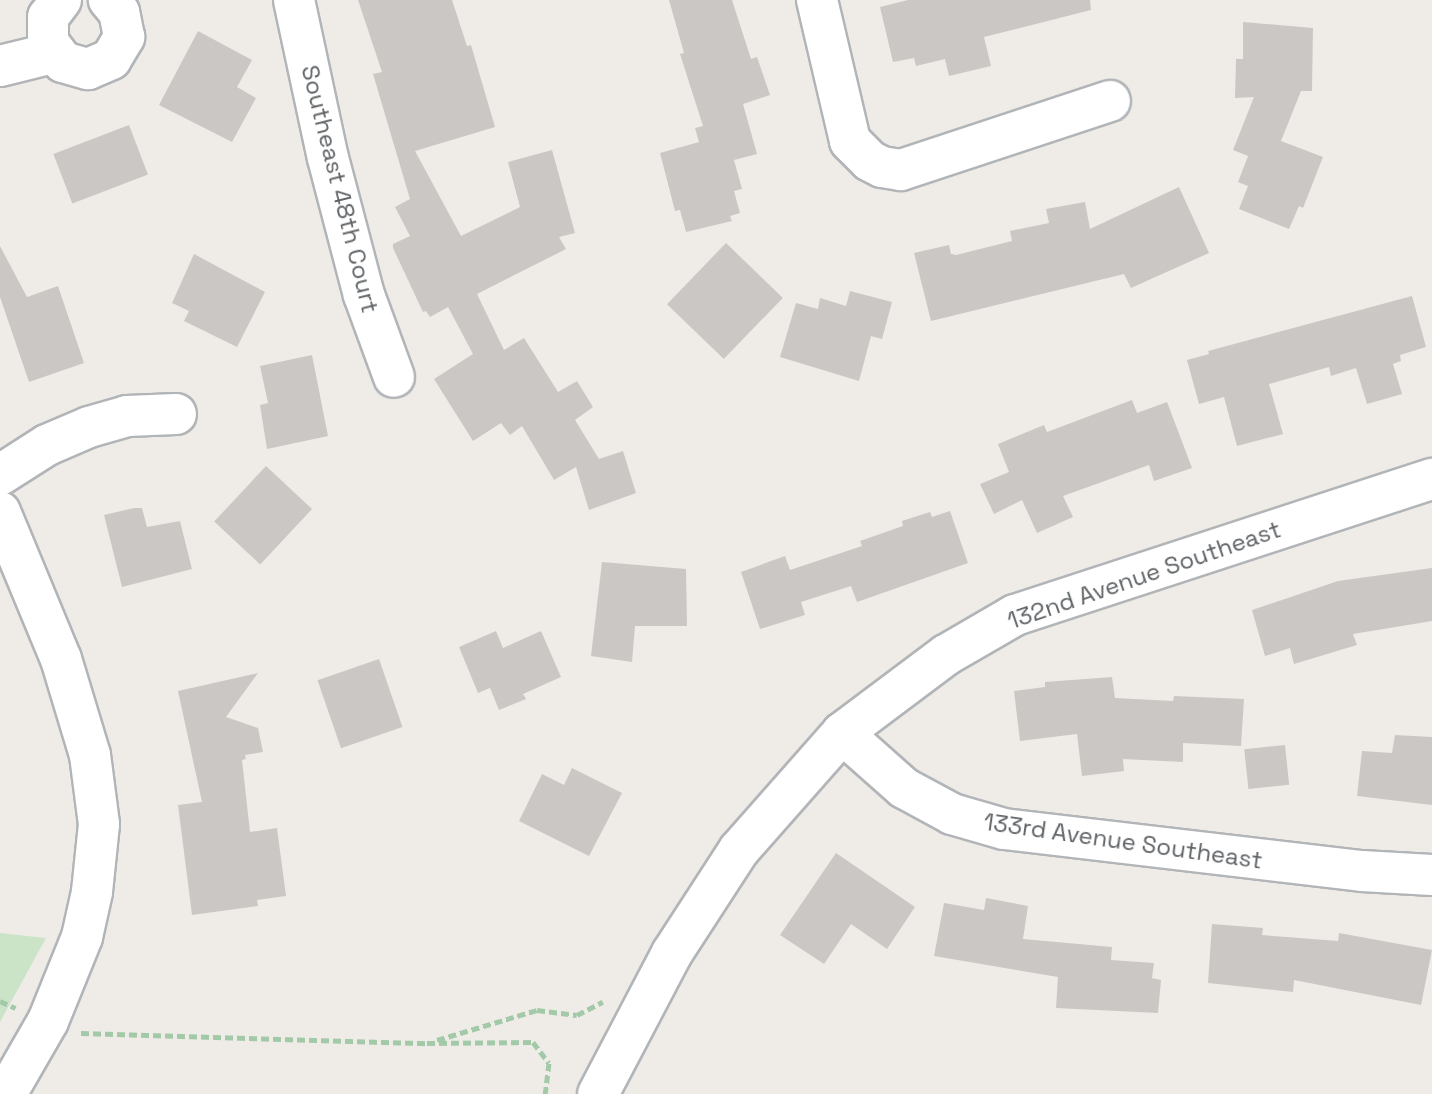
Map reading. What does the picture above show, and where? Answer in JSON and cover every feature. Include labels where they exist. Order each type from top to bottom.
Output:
[{"type":"street","points":[[61,0],[48,17],[46,29],[53,53],[75,68],[100,66],[111,59],[124,37],[123,24],[109,0]]},
{"type":"street","name":"Southeast 48th Court","points":[[294,0],[328,158],[364,295],[394,377]]},
{"type":"street","points":[[817,0],[850,141],[870,161],[882,167],[901,170],[912,167],[1110,101]]},
{"type":"street","points":[[0,66],[53,53]]},
{"type":"street","points":[[0,475],[47,445],[89,427],[127,416],[176,414]]},
{"type":"street","name":"132nd Avenue Southeast","points":[[598,1094],[672,953],[739,850],[842,733],[946,655],[1015,615],[1432,479]]},
{"type":"street","points":[[0,512],[61,659],[90,755],[99,824],[92,892],[82,937],[48,1021],[6,1094]]},
{"type":"street","name":"133rd Avenue Southeast","points":[[842,733],[904,788],[952,814],[1004,829],[1271,861],[1432,875]]},
{"type":"path","points":[[427,1043],[484,1029],[537,1010],[577,1015],[607,1000]]},
{"type":"path","points":[[48,1021],[79,1033],[427,1043],[533,1042],[549,1063],[545,1094]]},
{"type":"green space","points":[[0,933],[46,938],[0,1022]]},
{"type":"building","points":[[358,0],[452,0],[467,46],[471,45],[495,127],[415,151],[461,236],[520,207],[508,162],[552,150],[575,233],[559,237],[566,249],[477,294],[504,350],[524,338],[558,392],[577,381],[593,407],[575,420],[599,459],[623,451],[636,493],[589,510],[576,467],[554,480],[522,426],[510,435],[501,423],[473,441],[434,379],[473,354],[448,307],[430,317],[426,311],[423,312],[393,248],[393,244],[410,236],[395,207],[410,199],[373,74],[382,72]]},
{"type":"building","points":[[669,0],[732,0],[751,59],[757,57],[770,95],[743,104],[757,154],[734,160],[742,189],[734,191],[740,213],[730,216],[732,221],[686,232],[680,210],[675,211],[660,153],[699,142],[695,128],[703,126],[680,54],[684,53]]},
{"type":"building","points":[[908,0],[1090,0],[1091,10],[984,37],[991,66],[949,76],[945,59],[916,66],[914,58],[893,62],[880,7]]},
{"type":"building","points":[[1243,22],[1313,28],[1312,91],[1301,91],[1281,141],[1323,157],[1303,208],[1299,206],[1289,229],[1239,209],[1248,186],[1238,182],[1248,156],[1233,150],[1254,97],[1235,98],[1236,59],[1243,59]]},
{"type":"building","points":[[198,31],[252,60],[237,87],[256,98],[232,142],[159,105]]},
{"type":"building","points":[[129,125],[148,174],[72,204],[53,154]]},
{"type":"building","points":[[1179,187],[1209,253],[1131,288],[1124,274],[931,321],[914,253],[949,245],[951,254],[956,255],[1012,241],[1010,231],[1049,223],[1046,209],[1085,202],[1090,229]]},
{"type":"building","points":[[726,243],[783,298],[724,359],[667,304]]},
{"type":"building","points":[[0,246],[27,297],[58,286],[84,363],[29,382],[0,297]]},
{"type":"building","points":[[194,254],[265,292],[237,347],[184,321],[189,311],[172,303]]},
{"type":"building","points":[[850,291],[892,302],[882,339],[871,336],[859,381],[780,357],[796,303],[818,309],[820,298],[846,306]]},
{"type":"building","points":[[1412,296],[1426,347],[1400,355],[1401,361],[1393,364],[1402,394],[1367,404],[1356,368],[1331,376],[1329,367],[1269,384],[1283,434],[1237,446],[1224,397],[1199,404],[1187,360],[1209,354],[1208,351]]},
{"type":"building","points":[[312,355],[328,436],[267,449],[260,405],[268,403],[260,366]]},
{"type":"building","points":[[1132,400],[1137,413],[1167,402],[1192,468],[1154,481],[1149,465],[1063,496],[1073,517],[1037,533],[1022,500],[994,514],[980,484],[1009,472],[998,444],[1044,425],[1047,432]]},
{"type":"building","points":[[266,466],[312,509],[260,565],[214,522]]},
{"type":"building","points":[[142,508],[147,527],[180,521],[192,569],[122,587],[104,515]]},
{"type":"building","points":[[950,511],[968,563],[857,602],[851,586],[801,602],[805,615],[760,629],[741,572],[785,556],[790,570],[862,546],[860,541],[903,526],[902,521],[930,512],[932,517]]},
{"type":"building","points":[[602,562],[686,569],[687,626],[635,626],[632,662],[591,656]]},
{"type":"building","points":[[1432,568],[1432,621],[1353,634],[1357,645],[1294,664],[1290,648],[1265,656],[1252,610],[1338,581]]},
{"type":"building","points":[[496,631],[503,648],[541,631],[561,677],[523,694],[526,699],[499,710],[490,688],[478,693],[459,647]]},
{"type":"building","points":[[379,659],[402,727],[341,748],[318,680]]},
{"type":"building","points":[[258,673],[226,717],[258,728],[263,752],[245,755],[246,759],[242,760],[250,832],[277,828],[286,896],[257,900],[258,906],[192,915],[178,805],[202,802],[178,691]]},
{"type":"building","points":[[1112,677],[1115,698],[1173,701],[1174,696],[1244,699],[1241,746],[1183,743],[1183,762],[1123,759],[1124,771],[1082,776],[1077,734],[1020,741],[1014,691],[1045,687],[1045,682]]},
{"type":"building","points":[[1395,735],[1432,737],[1432,805],[1357,796],[1362,751],[1392,753]]},
{"type":"building","points":[[1285,745],[1289,785],[1248,789],[1244,749]]},
{"type":"building","points":[[572,768],[622,793],[589,856],[519,821],[542,774],[564,785]]},
{"type":"building","points":[[836,853],[915,907],[887,949],[851,924],[824,964],[780,935]]},
{"type":"building","points":[[986,898],[1028,906],[1023,939],[1112,947],[1111,960],[1154,963],[1152,978],[1161,980],[1158,1013],[1056,1008],[1058,977],[934,956],[944,903],[984,910]]},
{"type":"building","points":[[1212,924],[1263,928],[1262,935],[1338,941],[1339,933],[1432,950],[1421,1005],[1294,980],[1293,992],[1208,983]]}]
